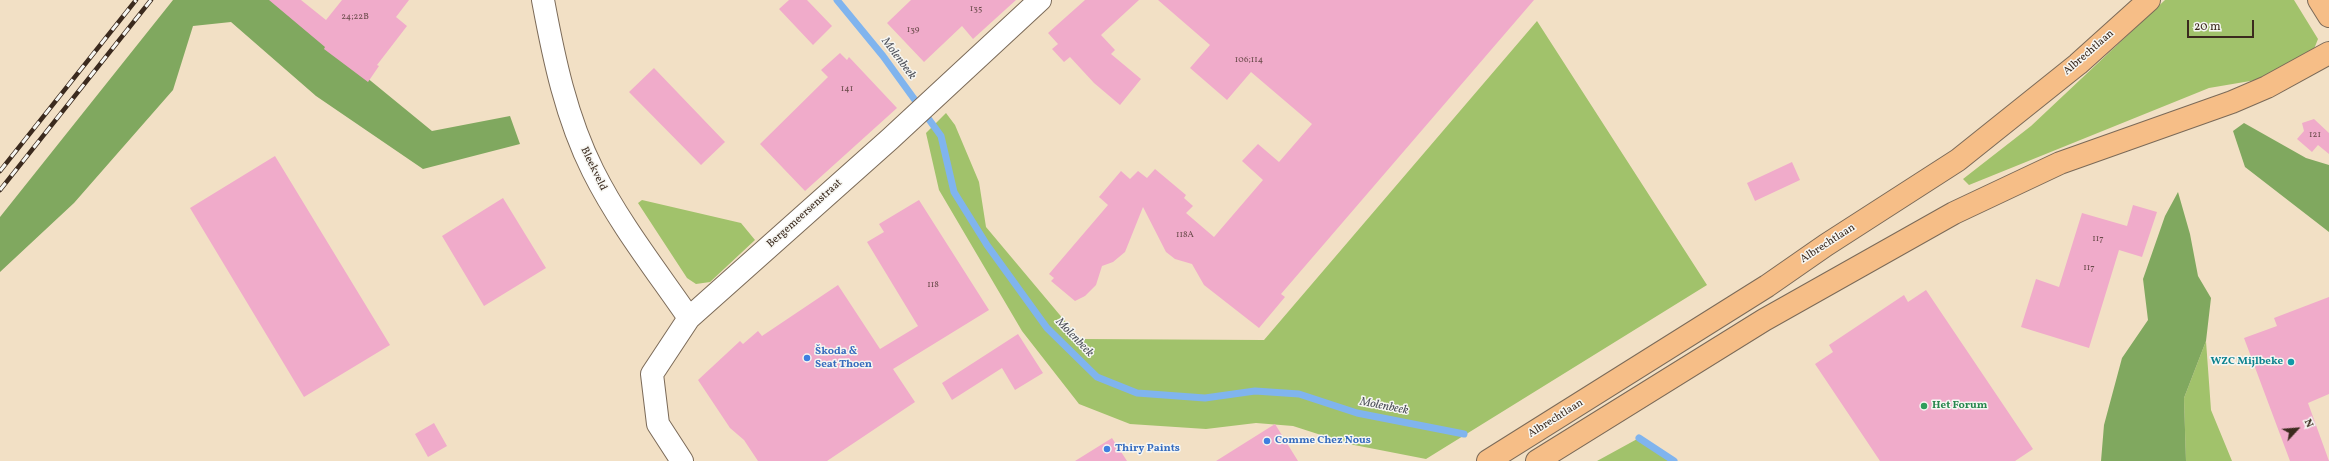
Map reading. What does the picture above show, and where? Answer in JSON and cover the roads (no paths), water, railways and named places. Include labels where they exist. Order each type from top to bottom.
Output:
[{"type":"main road","name":"Albrechtlaan","points":[[1488,461],[1767,286],[1826,245],[1958,160],[2078,64],[2149,0]]},
{"type":"main road","points":[[2319,0],[2329,16]]},
{"type":"main road","points":[[1537,461],[1764,320],[1954,213],[2060,163],[2232,102],[2267,87],[2329,53]]},
{"type":"street","name":"Bleekveld","points":[[543,0],[556,68],[571,119],[593,171],[620,220],[689,318]]},
{"type":"street","name":"Bergemeersenstraat","points":[[682,461],[658,424],[652,374],[689,318],[909,121],[1040,0]]},
{"type":"waterway","name":"Molenbeek","points":[[837,0],[883,56],[941,136],[954,192],[987,245],[1047,328],[1097,377],[1137,393],[1205,398],[1255,391],[1299,394],[1357,413],[1464,434]]},
{"type":"waterway","name":"Molenbeek","points":[[1639,438],[1674,461]]},
{"type":"railway","points":[[0,171],[136,0]]},
{"type":"railway","points":[[0,190],[151,0]]},
{"type":"place","name":"Škoda & Seat Thoen","points":[[807,358]]},
{"type":"place","name":"WZC Mijlbeke","points":[[2291,362]]},
{"type":"place","name":"Het Forum","points":[[1924,406]]},
{"type":"place","name":"Comme Chez Nous","points":[[1267,441]]},
{"type":"place","name":"Thiry Paints","points":[[1107,449]]}]
